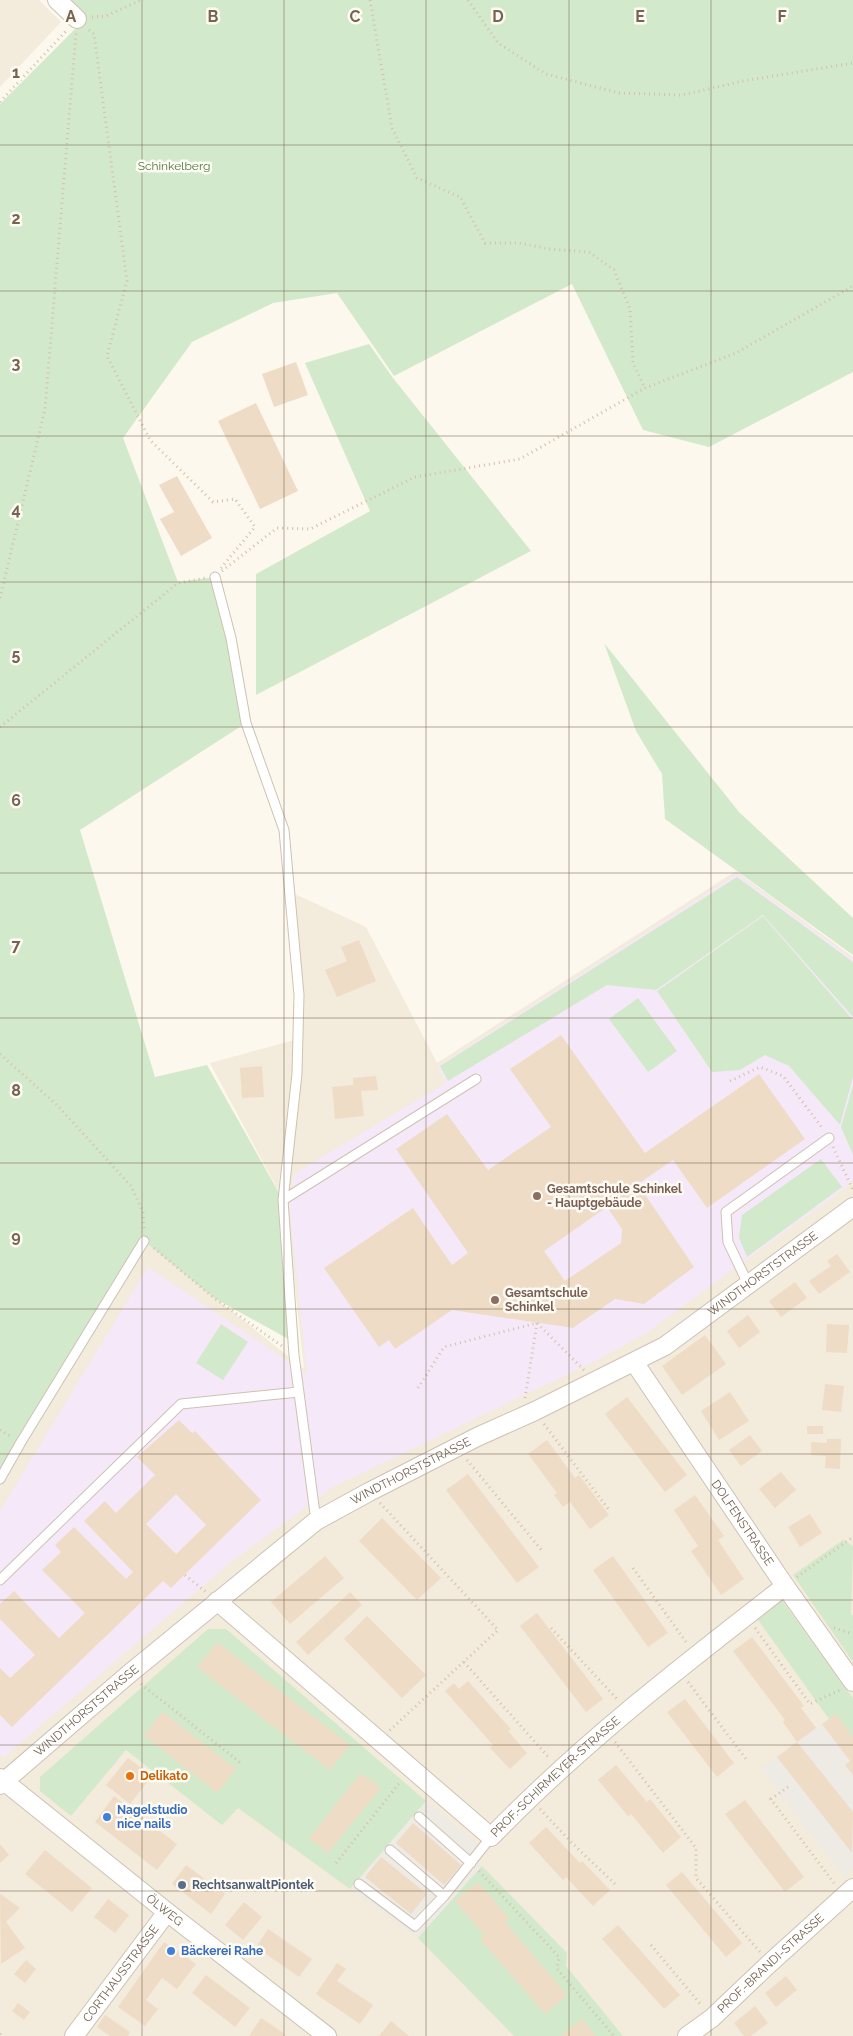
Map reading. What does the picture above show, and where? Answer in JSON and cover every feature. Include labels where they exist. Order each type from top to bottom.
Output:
[{"type":"street","points":[[56,0],[77,19]]},
{"type":"street","name":"WINDTHORSTSTRASSE","points":[[1,1782],[316,1521],[369,1492],[665,1346],[748,1284],[851,1213]]},
{"type":"street","name":"DOLFENSTRASSE","points":[[634,1362],[785,1586],[849,1685]]},
{"type":"street","name":"PROF.-SCHIRMEYER-STRASSE","points":[[218,1601],[491,1836],[560,1769],[606,1729],[785,1586]]},
{"type":"street","name":"ÖLWEG","points":[[1,1782],[327,2036]]},
{"type":"street","name":"PROF.-BRANDI-STRASSE","points":[[687,2036],[712,2018],[849,1892]]},
{"type":"street","name":"CORTHAUSSTRASSE","points":[[74,2036],[167,1912]]},
{"type":"lane","points":[[215,577],[231,638],[246,723],[284,830],[298,995],[297,1074],[283,1200],[294,1355],[316,1521]]},
{"type":"lane","points":[[283,1200],[476,1079]]},
{"type":"lane","points":[[748,1284],[728,1242],[726,1212],[829,1138]]},
{"type":"lane","points":[[0,1479],[144,1240]]},
{"type":"lane","points":[[0,1580],[181,1404],[299,1392]]},
{"type":"lane","points":[[419,1817],[471,1863]]},
{"type":"lane","points":[[359,1884],[414,1926],[444,1896],[491,1836]]},
{"type":"lane","points":[[390,1850],[444,1896]]},
{"type":"path","points":[[0,102],[77,19],[106,16],[141,0]]},
{"type":"path","points":[[370,0],[392,128],[417,178],[460,197],[485,243],[519,243],[550,249],[589,252],[614,270],[630,310],[633,363],[644,388]]},
{"type":"path","points":[[468,0],[498,43],[546,74],[619,92],[682,95],[742,81],[853,63]]},
{"type":"path","points":[[77,19],[94,34],[127,281],[107,356],[150,440],[213,502],[235,499],[255,527],[215,577]]},
{"type":"path","points":[[0,598],[45,409],[77,19]]},
{"type":"path","points":[[0,727],[178,583],[215,577],[278,528],[310,528],[415,477],[520,459],[644,388],[736,353],[853,286]]},
{"type":"path","points":[[0,1054],[57,1105],[131,1186],[143,1212],[144,1240],[214,1298],[294,1355]]},
{"type":"path","points":[[730,1081],[760,1067],[783,1076],[829,1138],[853,1190]]},
{"type":"path","points":[[537,1322],[596,1381]]},
{"type":"path","points":[[418,1388],[444,1346],[537,1322]]},
{"type":"path","points":[[537,1322],[528,1414],[609,1510]]},
{"type":"path","points":[[457,1448],[543,1552]]},
{"type":"path","points":[[369,1492],[498,1630],[379,1740]]},
{"type":"path","points":[[785,1586],[853,1537]]},
{"type":"path","points":[[633,1568],[696,1656]]},
{"type":"path","points":[[185,1576],[199,1586]]},
{"type":"path","points":[[746,1616],[810,1704],[849,1685]]},
{"type":"path","points":[[551,1628],[628,1711]]},
{"type":"path","points":[[464,1662],[560,1769]]},
{"type":"path","points":[[679,1670],[746,1759]]},
{"type":"path","points":[[129,1674],[242,1764]]},
{"type":"path","points":[[606,1729],[696,1848],[696,1878],[770,1963]]},
{"type":"path","points":[[336,1863],[411,1768]]},
{"type":"path","points":[[788,1786],[770,1799],[849,1892]]},
{"type":"path","points":[[530,1797],[574,1845],[615,1884]]},
{"type":"path","points":[[471,1863],[559,1957],[557,1969],[614,2036]]},
{"type":"path","points":[[651,1945],[712,2018]]},
{"type":"shaded area","points":[[0,0],[39,0],[61,22],[0,87]]},
{"type":"shaded area","points":[[736,871],[853,957],[853,2036],[0,2036],[0,1475],[144,1241],[304,1369],[286,1205],[210,1063],[302,1038],[295,894],[366,927],[437,1063]]},
{"type":"shaded area","name":"Gesamtschule Schinkel","points":[[737,874],[853,959],[853,1182],[646,1333],[593,1362],[333,1487],[232,1561],[4,1757],[0,1754],[0,1511],[148,1267],[307,1374],[289,1204],[294,1174],[446,1083],[438,1066]]},
{"type":"shaded area","points":[[801,1708],[816,1728],[836,1714],[853,1737],[853,1870],[845,1878],[760,1769],[797,1742],[783,1722]]},
{"type":"shaded area","points":[[426,1801],[478,1844],[482,1866],[418,1938],[350,1889]]},
{"type":"green space","name":"Schinkelberg","points":[[70,0],[853,0],[853,372],[709,447],[643,430],[572,284],[394,376],[337,293],[273,303],[192,342],[123,438],[178,582],[215,577],[246,723],[80,830],[155,1077],[207,1065],[283,1200],[299,1345],[214,1298],[144,1241],[0,1475],[0,104],[82,22]]},
{"type":"green space","points":[[369,344],[393,378],[531,551],[256,695],[256,574],[370,511],[305,363]]},
{"type":"green space","points":[[604,643],[739,812],[853,918],[853,955],[665,819],[662,774],[636,731]]},
{"type":"green space","points":[[737,877],[853,962],[853,1017],[763,915],[656,990],[607,985],[448,1081],[440,1066]]},
{"type":"green space","points":[[763,916],[853,1020],[853,1077],[840,1125],[789,1066],[765,1055],[740,1070],[712,1072],[657,991]]},
{"type":"green space","points":[[638,998],[677,1051],[648,1072],[609,1019]]},
{"type":"green space","points":[[853,1085],[853,1155],[841,1127]]},
{"type":"green space","points":[[821,1159],[842,1187],[747,1257],[739,1238],[742,1215]]},
{"type":"green space","points":[[221,1324],[248,1342],[223,1380],[196,1363]]},
{"type":"green space","points":[[843,1540],[853,1546],[851,1615],[853,1615],[853,1662],[793,1575]]},
{"type":"green space","points":[[781,1599],[853,1698],[853,1737],[829,1719],[756,1617]]},
{"type":"green space","points":[[208,1629],[226,1629],[426,1801],[350,1889],[238,1808],[222,1825],[126,1750],[71,1816],[40,1791],[40,1777]]},
{"type":"green space","points":[[482,1866],[567,1953],[566,1966],[623,2036],[514,2036],[418,1938]]},
{"type":"building","points":[[296,362],[308,395],[274,407],[262,374]]},
{"type":"building","points":[[256,403],[298,491],[260,509],[218,421]]},
{"type":"building","points":[[177,476],[212,538],[181,556],[160,519],[174,512],[159,485]]},
{"type":"building","points":[[359,940],[376,981],[337,997],[325,970],[347,961],[341,947]]},
{"type":"building","name":"Gesamtschule Schinkel - Hauptgebäude","points":[[561,1035],[645,1153],[759,1074],[805,1139],[707,1208],[673,1160],[638,1184],[694,1267],[644,1304],[615,1299],[573,1328],[452,1310],[395,1349],[389,1340],[379,1347],[324,1268],[413,1208],[452,1265],[468,1253],[396,1149],[447,1114],[488,1170],[551,1127],[510,1069]],"holes":[[[607,1207],[622,1229],[621,1243],[565,1281],[544,1251]]]},
{"type":"building","points":[[262,1066],[264,1097],[242,1098],[240,1068]]},
{"type":"building","points":[[376,1076],[378,1090],[361,1091],[364,1116],[335,1119],[332,1087],[353,1085],[353,1078]]},
{"type":"building","points":[[837,1254],[850,1272],[819,1294],[809,1281],[831,1266],[827,1261]]},
{"type":"building","points":[[795,1282],[807,1298],[781,1317],[769,1301]]},
{"type":"building","points":[[748,1315],[760,1332],[739,1348],[727,1331]]},
{"type":"building","points":[[827,1324],[849,1325],[847,1353],[826,1352]]},
{"type":"building","points":[[705,1335],[726,1364],[682,1395],[662,1366]]},
{"type":"building","points":[[825,1384],[844,1386],[841,1412],[822,1410]]},
{"type":"building","points":[[730,1392],[749,1421],[719,1440],[701,1411]]},
{"type":"building","points":[[627,1397],[687,1475],[665,1492],[605,1414]]},
{"type":"building","points":[[179,1420],[192,1433],[195,1431],[261,1500],[171,1588],[163,1581],[12,1727],[0,1715],[0,1668],[10,1678],[35,1655],[0,1619],[0,1604],[14,1591],[59,1638],[85,1613],[42,1570],[61,1552],[55,1545],[74,1527],[126,1579],[133,1572],[84,1521],[105,1501],[116,1513],[155,1475],[137,1457]],"holes":[[[176,1494],[206,1525],[176,1554],[146,1524]]]},
{"type":"building","points":[[807,1426],[823,1426],[823,1434],[807,1434]]},
{"type":"building","points":[[750,1435],[762,1451],[741,1466],[729,1450]]},
{"type":"building","points":[[827,1439],[841,1439],[840,1469],[825,1468],[826,1456],[811,1455],[811,1442],[827,1443]]},
{"type":"building","points":[[547,1440],[575,1478],[579,1475],[609,1515],[590,1529],[570,1502],[563,1507],[554,1495],[557,1493],[528,1454]]},
{"type":"building","points":[[781,1472],[796,1490],[775,1508],[759,1489]]},
{"type":"building","points":[[468,1474],[539,1567],[517,1583],[446,1490]]},
{"type":"building","points":[[695,1495],[724,1536],[718,1540],[744,1579],[721,1595],[691,1551],[698,1546],[674,1510]]},
{"type":"building","points":[[810,1514],[822,1533],[800,1547],[788,1527]]},
{"type":"building","points":[[382,1518],[441,1578],[417,1600],[359,1541]]},
{"type":"building","points":[[325,1556],[344,1578],[290,1624],[271,1602]]},
{"type":"building","points":[[613,1556],[668,1633],[648,1647],[593,1570]]},
{"type":"building","points":[[350,1592],[362,1605],[308,1655],[296,1642]]},
{"type":"building","points":[[537,1613],[603,1699],[586,1712],[520,1626]]},
{"type":"building","points":[[367,1616],[426,1675],[402,1698],[344,1639]]},
{"type":"building","points":[[752,1637],[804,1706],[801,1708],[816,1728],[797,1742],[783,1722],[785,1720],[733,1651]]},
{"type":"building","points":[[217,1642],[350,1745],[330,1770],[197,1667]]},
{"type":"building","points":[[468,1681],[511,1729],[508,1731],[527,1753],[510,1769],[490,1748],[493,1745],[445,1691],[454,1683],[459,1689]]},
{"type":"building","points":[[685,1699],[734,1763],[717,1777],[667,1712]]},
{"type":"building","points":[[163,1712],[236,1769],[217,1793],[144,1735]]},
{"type":"building","points":[[836,1714],[853,1737],[853,1775],[845,1765],[850,1761],[822,1724]]},
{"type":"building","points":[[797,1742],[853,1812],[852,1853],[777,1757]]},
{"type":"building","points":[[128,1758],[152,1776],[130,1804],[106,1785]]},
{"type":"building","points":[[616,1765],[647,1802],[650,1799],[681,1837],[663,1853],[631,1814],[628,1816],[598,1780]]},
{"type":"building","points":[[361,1773],[381,1788],[328,1853],[309,1838]]},
{"type":"building","points":[[114,1796],[177,1844],[157,1870],[95,1822]]},
{"type":"building","points":[[745,1800],[804,1877],[785,1892],[725,1814]]},
{"type":"building","points":[[413,1823],[461,1865],[444,1885],[396,1843]]},
{"type":"building","points":[[546,1827],[580,1863],[582,1861],[610,1890],[593,1906],[566,1877],[563,1880],[529,1843]]},
{"type":"building","points":[[0,1844],[9,1855],[0,1863]]},
{"type":"building","points":[[45,1850],[92,1888],[72,1912],[25,1874]]},
{"type":"building","points":[[381,1857],[427,1894],[411,1914],[365,1877]]},
{"type":"building","points":[[186,1865],[225,1894],[211,1914],[172,1884]]},
{"type":"building","points":[[682,1872],[742,1943],[726,1957],[666,1885]]},
{"type":"building","points":[[478,1882],[509,1918],[505,1922],[567,1995],[545,2014],[480,1939],[484,1935],[455,1901]]},
{"type":"building","points":[[0,1894],[20,1908],[6,1922],[25,1948],[1,1964]]},
{"type":"building","points":[[108,1899],[129,1915],[115,1933],[94,1917]]},
{"type":"building","points":[[244,1902],[262,1917],[243,1940],[225,1925]]},
{"type":"building","points":[[618,1925],[680,1995],[664,2009],[602,1939]]},
{"type":"building","points":[[268,1929],[312,1959],[299,1977],[256,1947]]},
{"type":"building","points":[[164,1942],[196,1964],[177,1989],[162,1978],[146,2000],[158,2009],[145,2026],[118,2007]]},
{"type":"building","points":[[26,1960],[36,1969],[25,1983],[14,1974]]},
{"type":"building","points":[[337,1963],[346,1969],[337,1981],[373,2005],[360,2024],[316,1994]]},
{"type":"building","points":[[206,1975],[250,2008],[235,2027],[192,1993]]},
{"type":"building","points":[[786,1976],[797,1990],[776,2007],[765,1993]]},
{"type":"building","points":[[18,2003],[30,2012],[24,2020],[12,2011]]},
{"type":"building","points":[[755,2006],[768,2023],[751,2036],[744,2036],[734,2023]]},
{"type":"building","points":[[105,2015],[130,2032],[128,2036],[110,2036],[97,2027]]},
{"type":"building","points":[[261,2018],[285,2034],[284,2036],[249,2036]]},
{"type":"building","points":[[582,2019],[596,2036],[561,2036]]},
{"type":"building","points":[[391,2021],[409,2036],[379,2036]]},
{"type":"place","name":"Gesamtschule Schinkel - Hauptgebäude","points":[[537,1196]]},
{"type":"place","name":"Gesamtschule Schinkel","points":[[495,1300]]},
{"type":"place","name":"Delikato","points":[[130,1776]]},
{"type":"place","name":"Nagelstudio nice nails","points":[[107,1817]]},
{"type":"place","name":"RechtsanwaltPiontek","points":[[182,1885]]},
{"type":"place","name":"Bäckerei Rahe","points":[[171,1951]]}]
